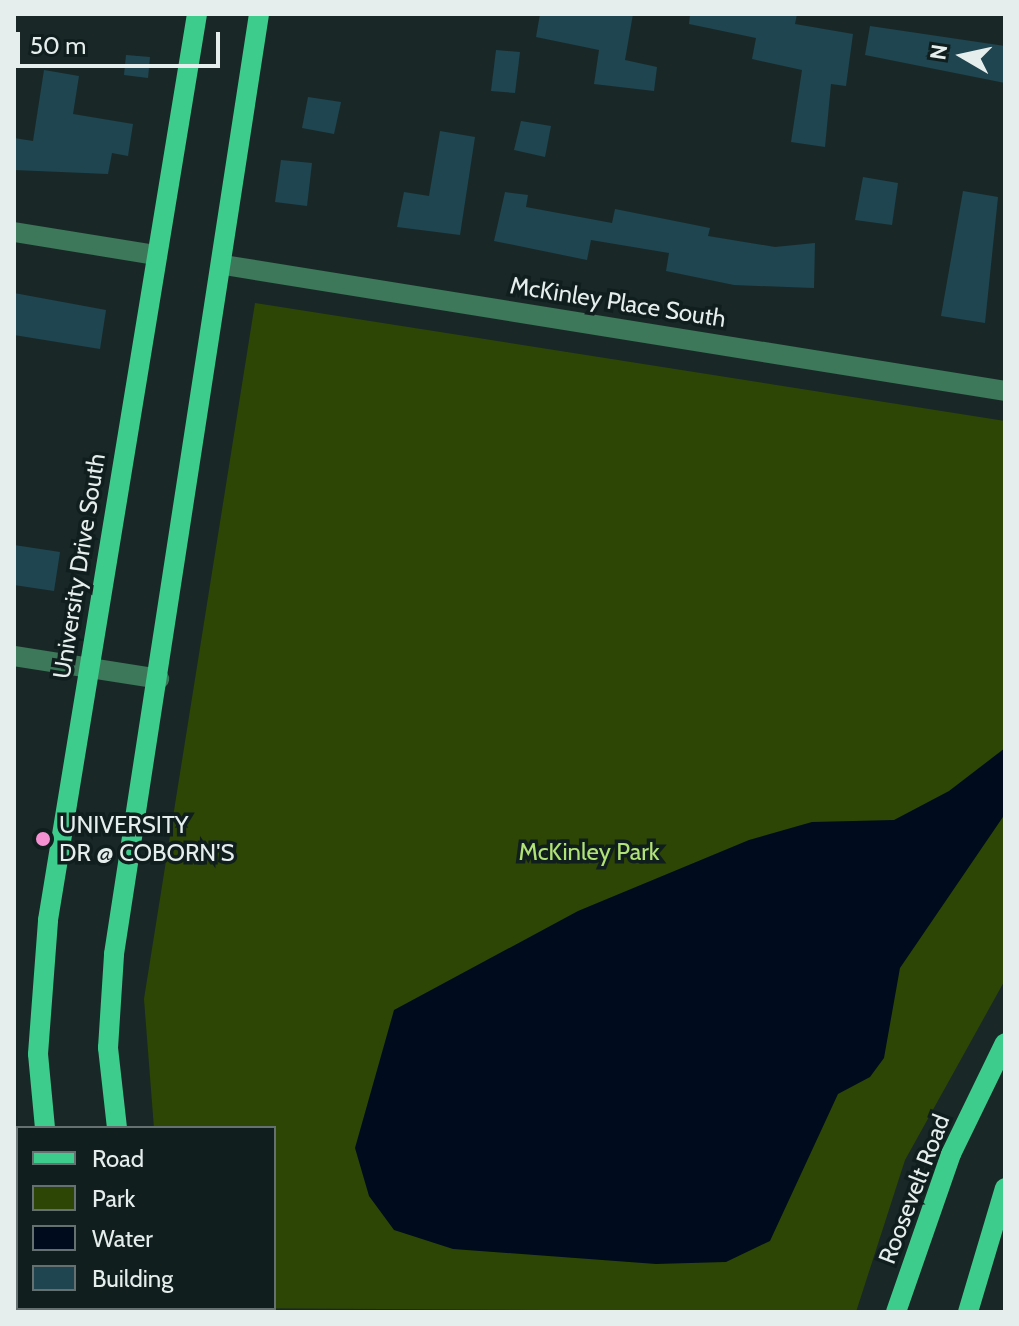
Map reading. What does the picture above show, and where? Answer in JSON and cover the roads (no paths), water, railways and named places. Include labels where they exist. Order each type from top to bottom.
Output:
[{"type":"main road","name":"University Drive South","points":[[45,1126],[38,1054],[43,968],[197,14]]},
{"type":"main road","points":[[117,1126],[108,1048],[111,980],[224,265],[259,14]]},
{"type":"main road","name":"Roosevelt Road","points":[[896,1312],[951,1154],[1005,1043]]},
{"type":"main road","points":[[968,1312],[1005,1188]]},
{"type":"street","points":[[14,232],[156,255]]},
{"type":"street","name":"McKinley Place South","points":[[224,265],[1005,391]]},
{"type":"street","points":[[14,656],[159,679]]},
{"type":"water","points":[[1005,748],[1005,814],[900,968],[884,1058],[870,1077],[838,1094],[770,1241],[726,1262],[656,1264],[453,1249],[394,1230],[369,1196],[355,1148],[394,1010],[578,911],[749,840],[812,822],[894,820],[949,791]]},
{"type":"place","name":"UNIVERSITY DR @ COBORN'S","points":[[43,839]]},
{"type":"park label","name":"McKinley Park","points":[[589,852]]}]
